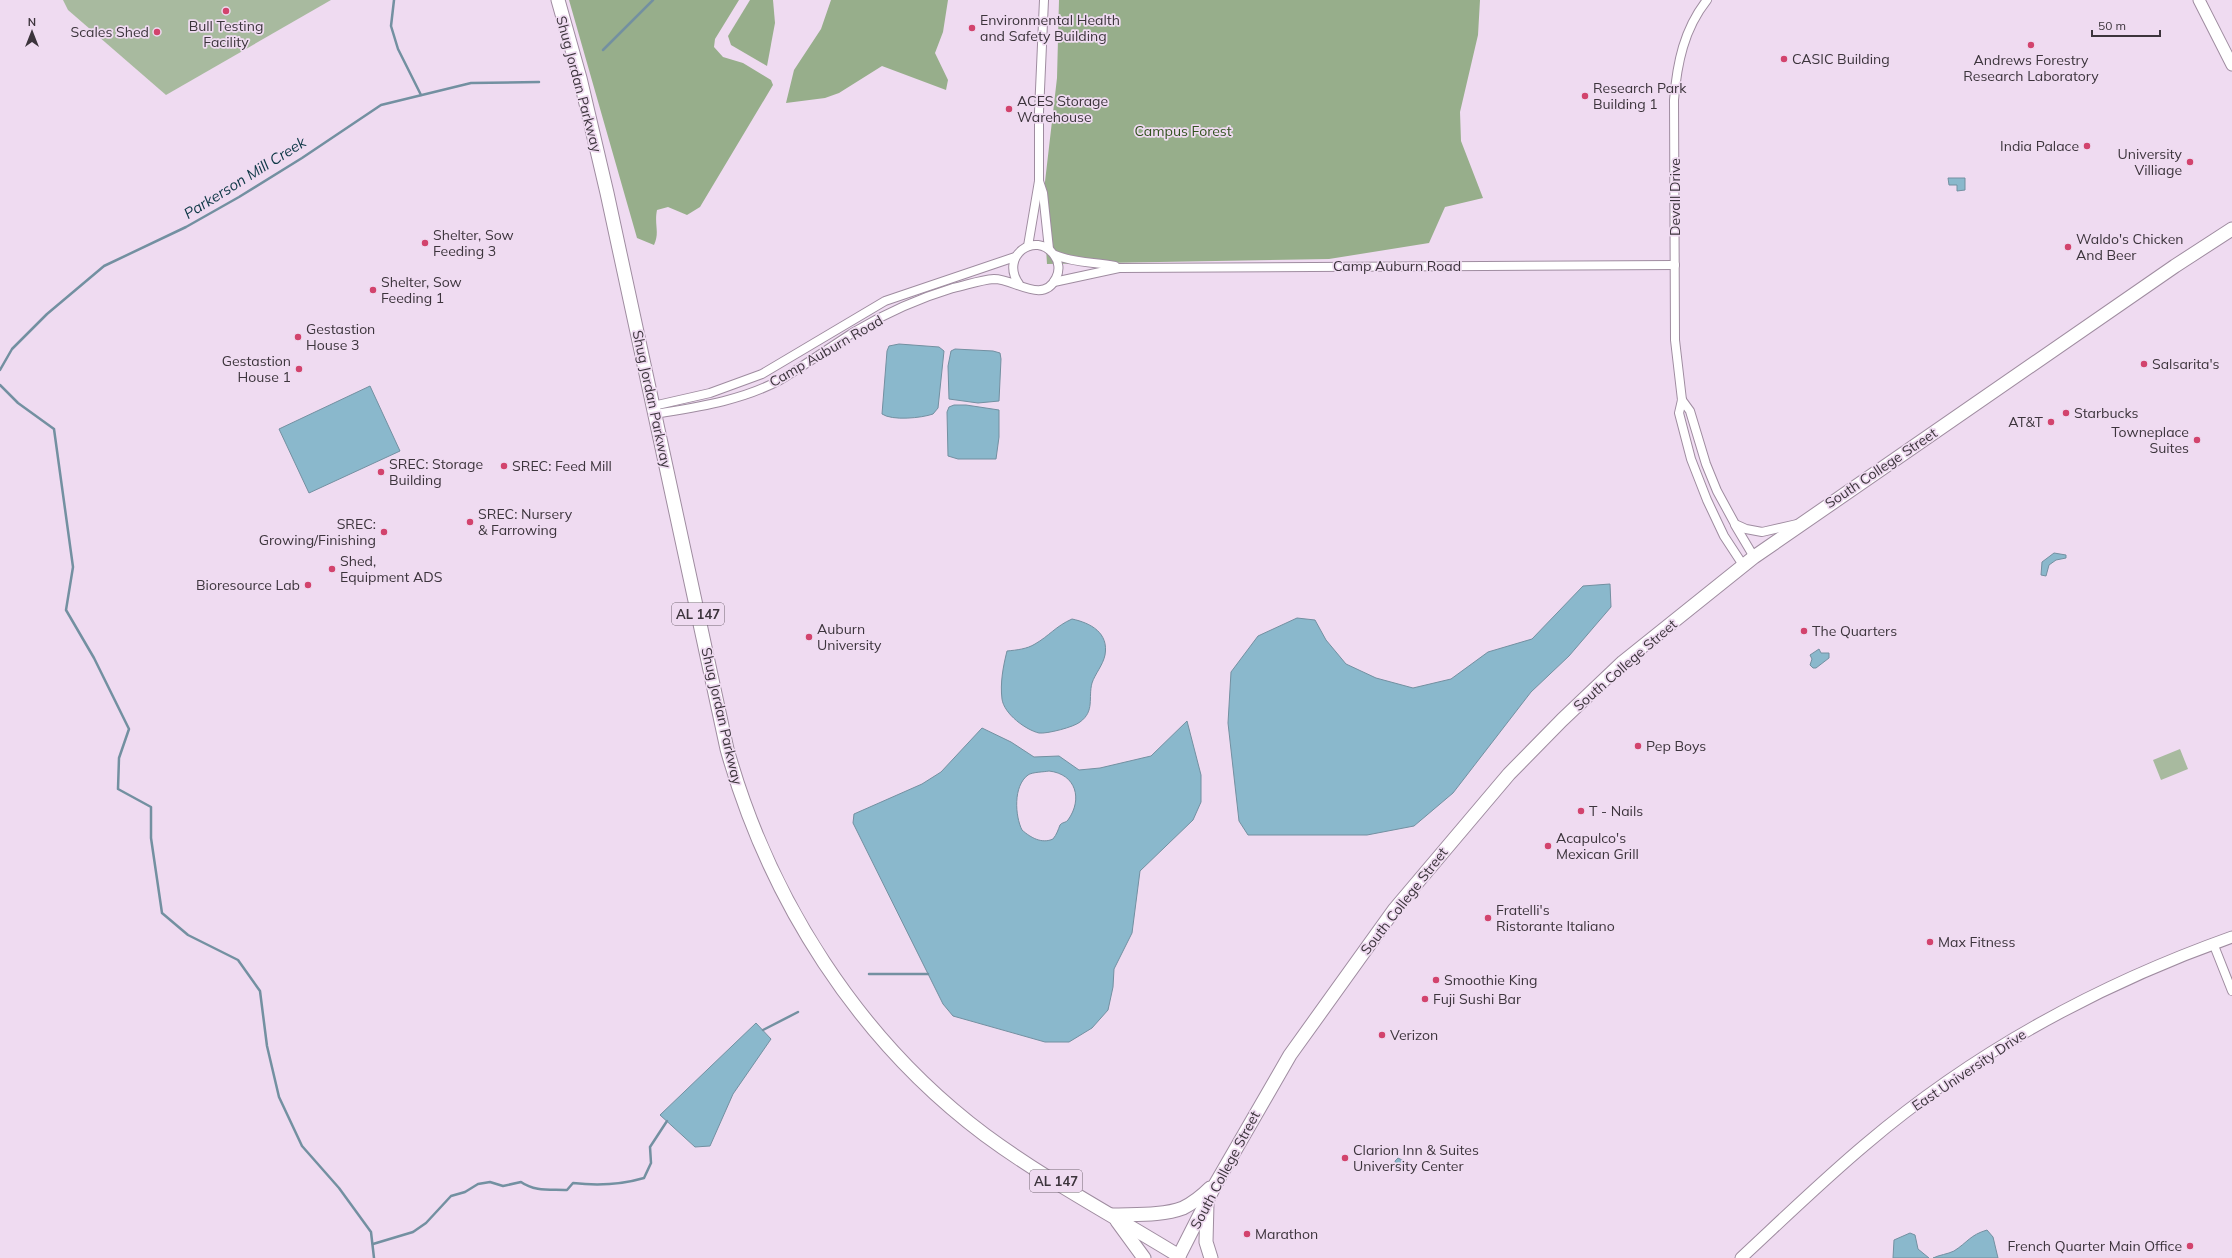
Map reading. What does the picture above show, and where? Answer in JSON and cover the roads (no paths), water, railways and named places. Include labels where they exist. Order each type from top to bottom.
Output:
[{"type":"main road","name":"Shug Jordan Parkway","points":[[558,0],[580,78],[605,185],[734,774],[754,831],[771,870],[800,925],[848,997],[876,1030],[927,1085],[984,1134],[1029,1164],[1179,1257]]},
{"type":"main road","points":[[2199,0],[2232,65]]},
{"type":"main road","name":"South College Street","points":[[1179,1257],[1215,1185],[1290,1055],[1394,910],[1450,841],[1509,774],[1578,704],[1623,662],[1748,561],[1800,523],[2030,368],[2175,266],[2232,229]]},
{"type":"main road","name":"East University Drive","points":[[1741,1258],[1866,1143],[1917,1104],[1970,1067],[2024,1032],[2080,1002],[2137,974],[2213,943],[2232,937]]},
{"type":"main road","points":[[1112,1215],[1154,1213],[1181,1209],[1193,1203],[1215,1185]]},
{"type":"main road","points":[[1207,1200],[1206,1242],[1212,1258]]},
{"type":"main road","points":[[1112,1215],[1144,1258]]},
{"type":"street","points":[[1039,181],[1044,193],[1052,252],[1059,268],[1054,282],[1041,290],[1025,289],[1019,284],[1013,271],[1015,257],[1028,246],[1039,181],[1039,112],[1044,0]]},
{"type":"street","name":"Devall Drive","points":[[1682,400],[1675,347],[1674,100],[1676,74],[1681,52],[1690,28],[1707,0]]},
{"type":"street","points":[[1028,246],[1042,246],[1052,252]]},
{"type":"street","name":"Camp Auburn Road","points":[[1052,252],[1078,262],[1094,262],[1120,268]]},
{"type":"street","name":"Camp Auburn Road","points":[[654,410],[710,393],[762,374],[885,301],[1015,257]]},
{"type":"street","name":"Camp Auburn Road","points":[[1054,282],[1120,268],[1674,265]]},
{"type":"street","name":"Camp Auburn Road","points":[[654,410],[728,400],[756,390],[779,380],[874,321],[945,291],[984,280],[996,279],[1019,284]]},
{"type":"street","points":[[1682,400],[1690,411],[1706,464],[1717,490],[1735,524],[1748,561]]},
{"type":"street","points":[[1682,400],[1679,413],[1691,459],[1715,519],[1748,561]]},
{"type":"street","points":[[1735,524],[1746,529],[1762,532],[1800,523]]},
{"type":"street","points":[[2213,943],[2232,991]]},
{"type":"water","points":[[1948,178],[1965,178],[1965,190],[1957,191],[1957,185],[1949,185]]},
{"type":"water","points":[[899,344],[939,347],[944,351],[938,408],[933,414],[915,418],[893,418],[882,414],[887,351],[889,346]]},
{"type":"water","points":[[955,349],[993,351],[1000,353],[999,401],[978,403],[949,399],[948,366],[951,351]]},
{"type":"water","points":[[370,386],[400,451],[309,493],[279,429]]},
{"type":"water","points":[[954,405],[966,405],[999,410],[999,437],[996,459],[958,459],[948,456],[947,412],[949,407]]},
{"type":"water","points":[[2054,553],[2066,555],[2066,558],[2056,560],[2049,565],[2046,576],[2041,575],[2042,562]]},
{"type":"water","points":[[1610,584],[1611,607],[1569,656],[1531,692],[1453,793],[1414,826],[1367,835],[1248,835],[1239,821],[1228,723],[1231,672],[1258,636],[1297,618],[1315,620],[1326,640],[1346,664],[1376,678],[1413,688],[1451,679],[1488,652],[1532,639],[1583,586]]},
{"type":"water","points":[[1072,619],[1092,626],[1101,635],[1106,647],[1104,659],[1092,683],[1089,709],[1085,718],[1077,724],[1066,728],[1039,733],[1022,725],[1011,716],[1004,705],[1001,693],[1003,669],[1007,651],[1032,646]]},
{"type":"water","points":[[1819,649],[1821,653],[1829,653],[1829,658],[1816,668],[1813,668],[1810,665],[1812,659],[1810,655]]},
{"type":"water","points":[[1187,721],[1201,775],[1201,802],[1193,820],[1140,871],[1132,933],[1114,969],[1113,987],[1108,1010],[1092,1028],[1069,1042],[1045,1042],[953,1016],[943,1004],[853,823],[854,814],[922,784],[941,772],[982,728],[1011,742],[1034,757],[1059,756],[1079,770],[1100,768],[1151,756]],"holes":[[[1049,771],[1058,773],[1071,782],[1074,789],[1076,796],[1073,812],[1067,821],[1060,825],[1053,839],[1045,841],[1037,839],[1022,830],[1020,824],[1017,809],[1020,786],[1023,780],[1030,774]]]},
{"type":"water","points":[[756,1023],[771,1039],[733,1094],[710,1146],[695,1147],[660,1115]]},
{"type":"water","points":[[1398,1158],[1408,1163],[1409,1170],[1405,1171],[1401,1166],[1396,1165],[1395,1161]]},
{"type":"water","points":[[1987,1230],[1993,1237],[1998,1258],[1933,1258],[1954,1251],[1973,1236]]},
{"type":"water","points":[[1910,1233],[1915,1235],[1918,1249],[1929,1258],[1893,1258],[1894,1240]]},
{"type":"waterway","points":[[394,0],[391,26],[398,49],[421,95]]},
{"type":"waterway","name":"Parkerson Mill Creek","points":[[603,50],[653,0]]},
{"type":"waterway","name":"Parkerson Mill Creek","points":[[0,370],[12,349],[47,314],[104,266],[186,227],[239,197],[302,158],[381,105],[471,83],[539,82]]},
{"type":"waterway","name":"Parkerson Mill Creek","points":[[0,385],[18,403],[54,429],[73,567],[66,610],[94,658],[129,729],[119,758],[118,789],[151,807],[151,838],[162,913],[188,935],[238,960],[260,991],[267,1046],[279,1097],[302,1146],[339,1188],[371,1232],[374,1258]]},
{"type":"waterway","points":[[869,974],[928,974]]},
{"type":"waterway","points":[[763,1030],[798,1012]]},
{"type":"waterway","points":[[373,1244],[413,1232],[426,1223],[451,1196],[465,1192],[478,1184],[490,1182],[503,1186],[521,1182],[537,1189],[567,1190],[573,1183],[609,1184],[644,1178],[651,1163],[650,1147],[667,1121]]},
{"type":"place","name":"Bull Testing Facility","points":[[226,11]]},
{"type":"place","name":"Environmental Health and Safety Building","points":[[972,28]]},
{"type":"place","name":"Scales Shed","points":[[157,32]]},
{"type":"place","name":"Andrews Forestry Research Laboratory","points":[[2031,45]]},
{"type":"place","name":"CASIC Building","points":[[1784,59]]},
{"type":"place","name":"Research Park Building 1","points":[[1585,96]]},
{"type":"place","name":"ACES Storage Warehouse","points":[[1009,109]]},
{"type":"place","name":"India Palace","points":[[2087,146]]},
{"type":"place","name":"University Villiage","points":[[2190,162]]},
{"type":"place","name":"Shelter, Sow Feeding 3","points":[[425,243]]},
{"type":"place","name":"Waldo's Chicken And Beer","points":[[2068,247]]},
{"type":"place","name":"Shelter, Sow Feeding 1","points":[[373,290]]},
{"type":"place","name":"Gestastion House 3","points":[[298,337]]},
{"type":"place","name":"Salsarita's","points":[[2144,364]]},
{"type":"place","name":"Gestastion House 1","points":[[299,369]]},
{"type":"place","name":"Starbucks","points":[[2066,413]]},
{"type":"place","name":"AT&T","points":[[2051,422]]},
{"type":"place","name":"Towneplace Suites","points":[[2197,440]]},
{"type":"place","name":"SREC: Feed Mill","points":[[504,466]]},
{"type":"place","name":"SREC: Storage Building","points":[[381,472]]},
{"type":"place","name":"SREC: Nursery & Farrowing","points":[[470,522]]},
{"type":"place","name":"SREC: Growing/Finishing","points":[[384,532]]},
{"type":"place","name":"Shed, Equipment ADS","points":[[332,569]]},
{"type":"place","name":"Bioresource Lab","points":[[308,585]]},
{"type":"place","name":"The Quarters","points":[[1804,631]]},
{"type":"place","name":"Auburn University","points":[[809,637]]},
{"type":"place","name":"Pep Boys","points":[[1638,746]]},
{"type":"place","name":"T - Nails","points":[[1581,811]]},
{"type":"place","name":"Acapulco's Mexican Grill","points":[[1548,846]]},
{"type":"place","name":"Fratelli's Ristorante Italiano","points":[[1488,918]]},
{"type":"place","name":"Max Fitness","points":[[1930,942]]},
{"type":"place","name":"Smoothie King","points":[[1436,980]]},
{"type":"place","name":"Fuji Sushi Bar","points":[[1425,999]]},
{"type":"place","name":"Verizon","points":[[1382,1035]]},
{"type":"place","name":"Clarion Inn & Suites University Center","points":[[1345,1158]]},
{"type":"place","name":"Marathon","points":[[1247,1234]]},
{"type":"place","name":"French Quarter Main Office","points":[[2190,1246]]},
{"type":"park label","name":"Campus Forest","points":[[1183,131]]}]
